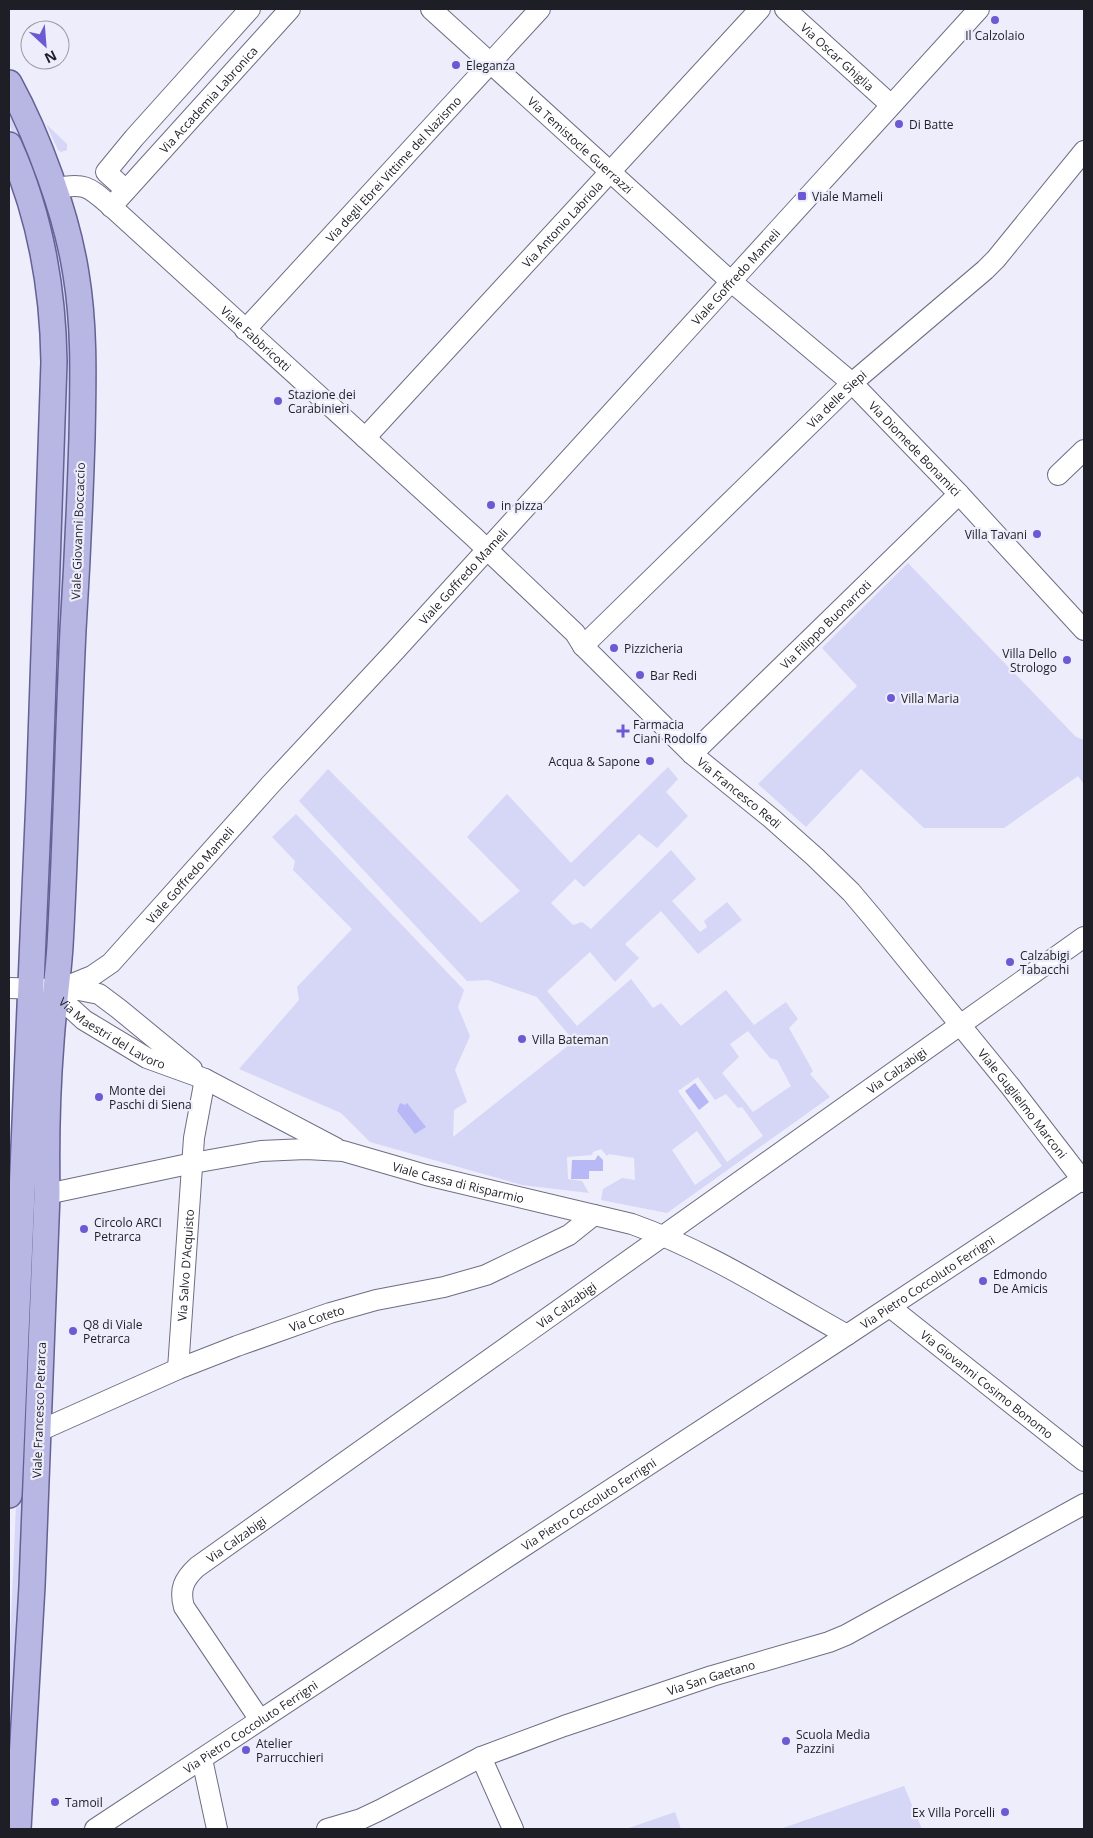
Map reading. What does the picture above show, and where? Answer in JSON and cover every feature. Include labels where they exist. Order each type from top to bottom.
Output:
[{"type":"main road","name":"Viale Giovanni Boccaccio","points":[[9,83],[25,116],[54,190],[76,271],[82,325],[83,384],[79,515],[60,951],[32,990]]},
{"type":"main road","points":[[9,145],[29,198],[43,254],[54,326],[32,990]]},
{"type":"main road","points":[[29,198],[54,190]]},
{"type":"main road","name":"Viale Francesco Petrarca","points":[[18,1829],[39,1432],[50,1062],[32,990]]},
{"type":"main road","name":"Viale Francesco Petrarca","points":[[9,1495],[15,1194],[32,990]]},
{"type":"street","points":[[54,190],[73,185],[90,190],[250,9]]},
{"type":"street","name":"Via Accademia Labronica","points":[[111,207],[290,9]]},
{"type":"street","name":"Via Temistocle Guerrazzi","points":[[431,9],[731,281]]},
{"type":"street","name":"Via degli Ebrei Vittime del Nazismo","points":[[245,330],[540,9]]},
{"type":"street","name":"Via Antonio Labriola","points":[[365,438],[760,9]]},
{"type":"street","name":"Viale Goffredo Mameli","points":[[32,990],[92,976],[111,964],[270,784],[979,9]]},
{"type":"street","name":"Via Oscar Ghiglia","points":[[792,11],[891,105]]},
{"type":"street","name":"Via delle Siepi","points":[[584,646],[852,382],[985,270],[1084,151]]},
{"type":"street","points":[[106,172],[126,190]]},
{"type":"street","name":"Viale Fabbricotti","points":[[90,190],[111,207],[486,550]]},
{"type":"street","name":"Via Diomede Bonamici","points":[[731,281],[852,382],[959,494],[1084,630]]},
{"type":"street","points":[[1058,475],[1084,450]]},
{"type":"street","name":"Via Filippo Buonarroti","points":[[692,754],[959,494]]},
{"type":"street","name":"Via Francesco Redi","points":[[486,550],[574,633],[584,646],[692,754],[771,818],[851,892],[960,1025]]},
{"type":"street","name":"Via Calzabigi","points":[[260,1720],[184,1607],[181,1597],[182,1585],[187,1576],[197,1567],[1084,937]]},
{"type":"street","name":"Via Maestri del Lavoro","points":[[32,990],[90,991],[106,998],[205,1079]]},
{"type":"street","name":"Via Maestri del Lavoro","points":[[32,990],[73,1011],[105,1033],[148,1058],[205,1079],[343,1151]]},
{"type":"street","name":"Viale Guglielmo Marconi","points":[[960,1025],[1083,1180]]},
{"type":"street","name":"Via Salvo D'Acquisto","points":[[178,1369],[196,1128],[205,1079]]},
{"type":"street","name":"Viale Cassa di Risparmio","points":[[47,1194],[193,1163],[278,1149],[343,1151],[426,1175],[632,1224],[693,1249],[847,1336]]},
{"type":"street","name":"Via Pietro Coccoluto Ferrigni","points":[[95,1829],[1083,1180]]},
{"type":"street","name":"Via Coteto","points":[[39,1432],[178,1369],[330,1313],[376,1300],[444,1287],[486,1275],[569,1236],[594,1215]]},
{"type":"street","name":"Via Giovanni Cosimo Bonomo","points":[[890,1307],[1084,1461]]},
{"type":"street","name":"Via San Gaetano","points":[[327,1829],[361,1819],[481,1757],[564,1726],[712,1676],[829,1642],[1084,1504]]},
{"type":"street","points":[[481,1757],[513,1829]]},
{"type":"street","points":[[202,1759],[217,1829]]},
{"type":"shaded area","points":[[9,98],[36,157],[25,161],[9,124]]},
{"type":"shaded area","points":[[46,124],[67,144],[67,150],[61,152],[58,150]]},
{"type":"shaded area","points":[[55,229],[77,342],[49,970],[45,972],[42,970],[49,232]]},
{"type":"shaded area","points":[[908,563],[1076,737],[1084,740],[1084,784],[1078,776],[1004,828],[924,828],[861,769],[806,827],[758,784],[857,686],[822,648]]},
{"type":"shaded area","points":[[668,767],[678,779],[666,792],[688,816],[657,848],[639,834],[584,887],[575,879],[551,903],[573,925],[582,922],[591,929],[671,850],[696,879],[672,901],[700,932],[707,927],[704,921],[727,902],[742,920],[698,954],[661,911],[625,944],[639,958],[615,982],[590,952],[547,991],[577,1026],[631,979],[653,1008],[661,1003],[681,1026],[726,990],[754,1025],[786,1002],[798,1019],[789,1028],[813,1071],[810,1074],[830,1097],[667,1213],[601,1200],[603,1189],[622,1178],[635,1180],[634,1158],[609,1154],[607,1156],[601,1149],[593,1152],[592,1155],[567,1157],[568,1179],[582,1181],[589,1193],[522,1185],[370,1142],[341,1113],[239,1069],[299,1000],[297,987],[352,929],[293,870],[295,861],[272,837],[296,814],[464,990],[458,1007],[470,1036],[455,1070],[467,1102],[454,1110],[453,1137],[574,1041],[537,997],[488,980],[467,981],[299,801],[328,769],[481,923],[520,891],[467,837],[507,794],[571,863]],"holes":[[[748,1031],[770,1058],[777,1060],[791,1086],[753,1112],[722,1073],[739,1057],[730,1044]],[[698,1077],[715,1100],[726,1094],[738,1108],[742,1107],[763,1136],[727,1162],[678,1091]],[[697,1131],[722,1166],[695,1185],[672,1150]]]},
{"type":"shaded area","points":[[36,1042],[34,1267],[9,1829],[9,1667]]},
{"type":"shaded area","points":[[904,1786],[922,1829],[780,1829]]},
{"type":"shaded area","points":[[675,1812],[681,1829],[626,1829]]},
{"type":"water","points":[[695,1083],[709,1102],[699,1110],[685,1091]]},
{"type":"water","points":[[400,1103],[405,1105],[407,1103],[426,1127],[415,1134],[397,1111]]},
{"type":"water","points":[[598,1155],[603,1160],[603,1171],[589,1171],[589,1179],[571,1179],[572,1160],[595,1160]]},
{"type":"place","name":"Il Calzolaio","points":[[995,20]]},
{"type":"place","name":"Eleganza","points":[[456,65]]},
{"type":"place","name":"Di Batte","points":[[899,124]]},
{"type":"place","name":"Viale Mameli","points":[[802,196]]},
{"type":"place","name":"Stazione dei Carabinieri","points":[[278,401]]},
{"type":"place","name":"in pizza","points":[[491,505]]},
{"type":"place","name":"Villa Tavani","points":[[1037,534]]},
{"type":"place","name":"Pizzicheria","points":[[614,648]]},
{"type":"place","name":"Villa Dello Strologo","points":[[1067,660]]},
{"type":"place","name":"Bar Redi","points":[[640,675]]},
{"type":"place","name":"Villa Maria","points":[[891,698]]},
{"type":"place","name":"Farmacia Ciani Rodolfo","points":[[623,731]]},
{"type":"place","name":"Acqua & Sapone","points":[[650,761]]},
{"type":"place","name":"Calzabigi Tabacchi","points":[[1010,962]]},
{"type":"place","name":"Villa Bateman","points":[[522,1039]]},
{"type":"place","name":"Monte dei Paschi di Siena","points":[[99,1097]]},
{"type":"place","name":"Circolo ARCI Petrarca","points":[[84,1229]]},
{"type":"place","name":"Edmondo De Amicis","points":[[983,1281]]},
{"type":"place","name":"Q8 di Viale Petrarca","points":[[73,1331]]},
{"type":"place","name":"Scuola Media Pazzini","points":[[786,1741]]},
{"type":"place","name":"Atelier Parrucchieri","points":[[246,1750]]},
{"type":"place","name":"Tamoil","points":[[55,1802]]},
{"type":"place","name":"Ex Villa Porcelli","points":[[1005,1812]]}]
